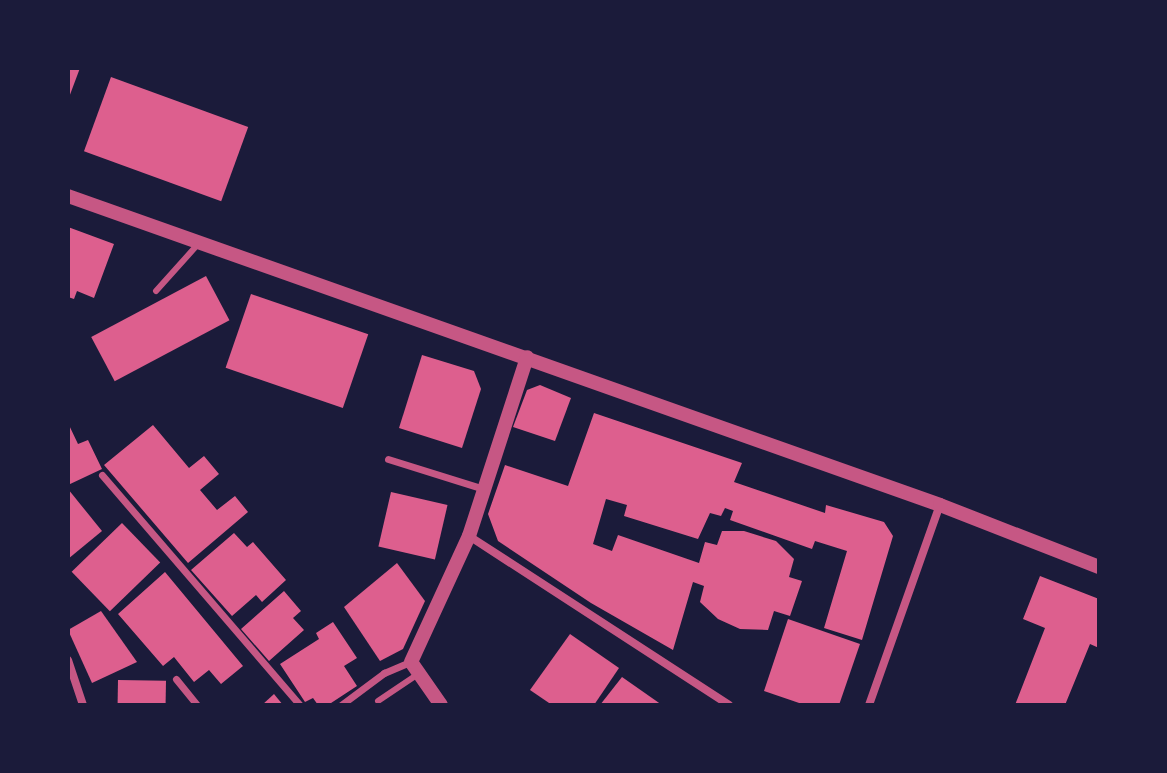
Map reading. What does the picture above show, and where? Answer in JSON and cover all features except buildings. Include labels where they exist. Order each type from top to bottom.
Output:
[{"type":"street","points":[[68,196],[940,505],[1099,567]]},
{"type":"street","points":[[415,667],[469,536],[527,357]]},
{"type":"street","points":[[388,459],[484,489]]},
{"type":"street","points":[[102,475],[300,705]]},
{"type":"street","points":[[869,705],[940,505]]},
{"type":"street","points":[[469,536],[729,705]]},
{"type":"street","points":[[68,660],[83,705]]},
{"type":"street","points":[[341,705],[384,673],[415,667]]},
{"type":"street","points":[[415,667],[441,705]]},
{"type":"street","points":[[176,679],[197,705]]},
{"type":"lane","points":[[156,291],[201,241]]},
{"type":"lane","points":[[378,701],[415,667]]}]
